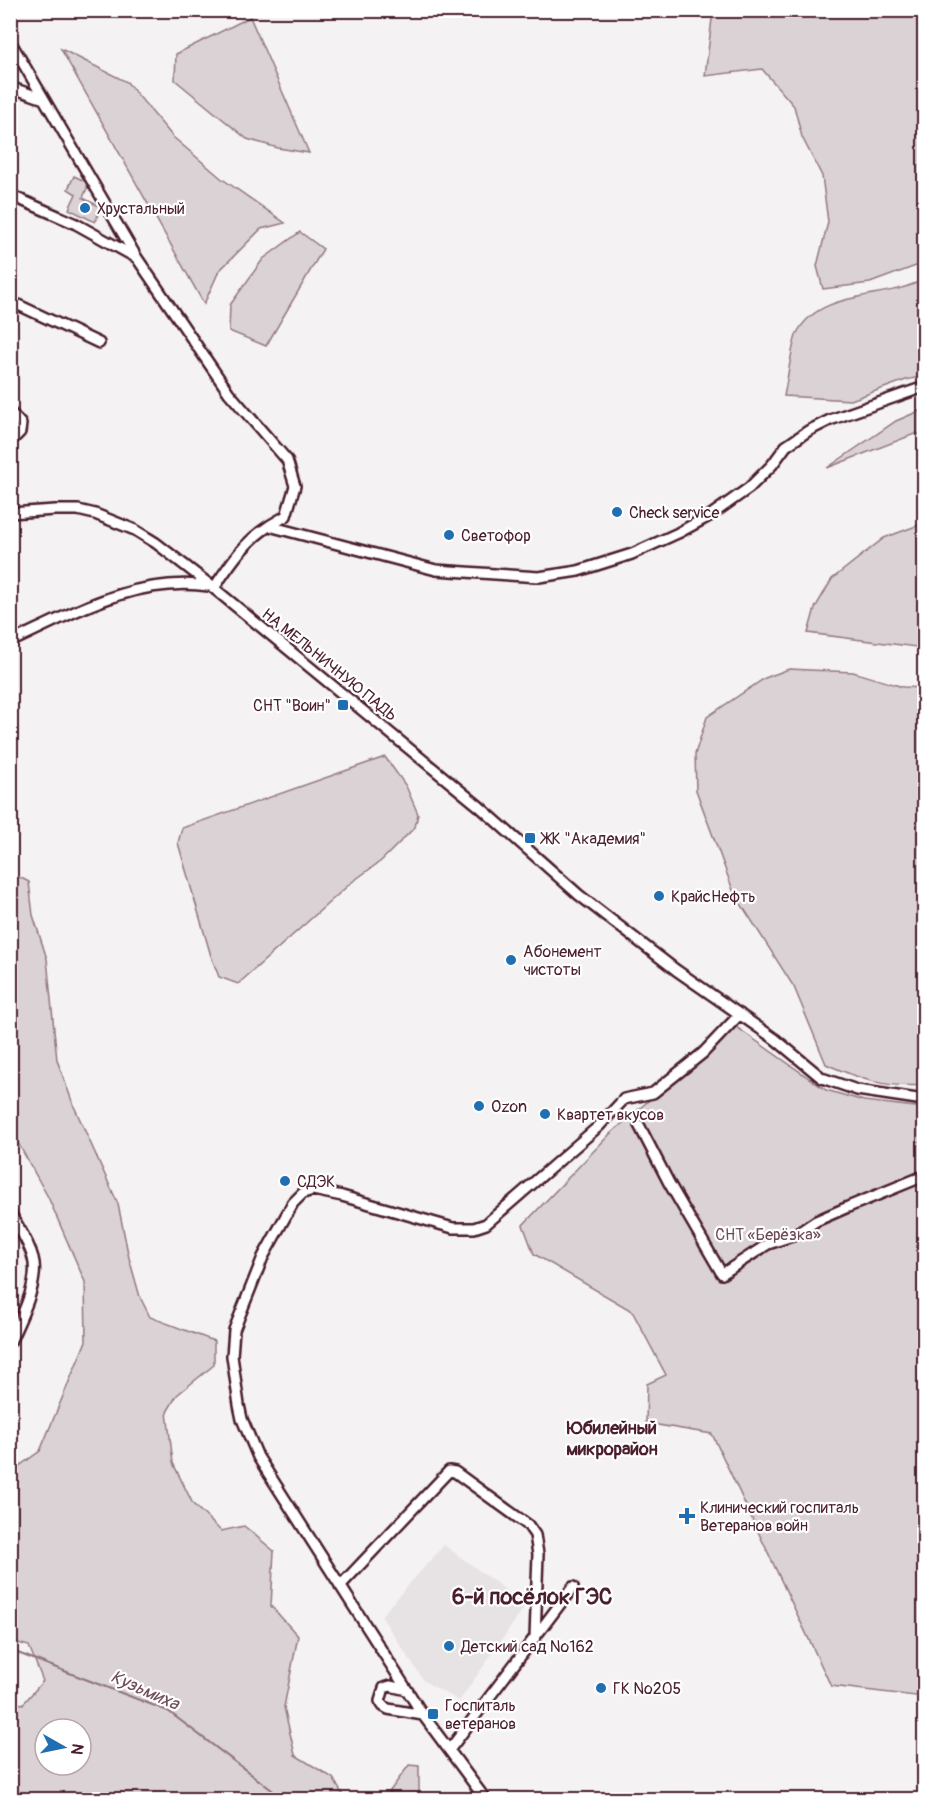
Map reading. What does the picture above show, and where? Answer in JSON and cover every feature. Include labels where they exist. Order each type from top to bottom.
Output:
[{"type":"street","points":[[10,41],[137,258],[229,393],[287,460],[295,486],[286,516],[256,534],[238,552],[213,587],[188,583],[147,587],[100,600],[10,642]]},
{"type":"street","points":[[10,87],[44,99]]},
{"type":"street","points":[[10,195],[76,224],[137,258]]},
{"type":"street","points":[[10,302],[99,343]]},
{"type":"street","points":[[269,526],[436,570],[539,577],[578,571],[632,554],[711,515],[749,488],[772,465],[786,446],[808,431],[841,416],[924,387]]},
{"type":"street","points":[[10,412],[21,424],[20,432],[10,442]]},
{"type":"street","name":"НА МЕЛЬНИЧНУЮ ПАДЬ","points":[[10,513],[78,510],[106,517],[135,530],[156,543],[213,587],[480,807],[549,870],[599,911],[676,970],[776,1039],[822,1078],[857,1090],[924,1100]]},
{"type":"street","points":[[486,1800],[407,1690],[253,1448],[242,1419],[234,1375],[232,1345],[234,1330],[263,1257],[293,1203],[303,1193],[313,1190],[342,1196],[453,1227],[474,1228],[486,1224],[599,1126],[624,1099],[653,1093],[703,1053],[740,1014]]},
{"type":"street","points":[[639,1125],[669,1183],[722,1274],[768,1244],[795,1235],[816,1221],[924,1176]]},
{"type":"street","points":[[10,1212],[28,1245],[34,1259],[35,1269],[27,1302],[10,1342]]},
{"type":"street","points":[[340,1586],[449,1472],[455,1472],[528,1525],[535,1535],[538,1554],[535,1638]]},
{"type":"street","points":[[450,1749],[573,1587]]},
{"type":"street","points":[[407,1690],[390,1686],[384,1688],[380,1701],[388,1709],[423,1714]]},
{"type":"shaded area","name":"Детский сад №162","points":[[444,1545],[526,1605],[459,1701],[424,1681],[381,1616]]},
{"type":"green space","points":[[713,11],[924,11],[924,263],[870,283],[823,289],[817,266],[828,222],[822,176],[802,137],[794,106],[762,69],[705,76]]},
{"type":"green space","points":[[250,17],[309,153],[278,148],[247,139],[175,80],[176,54]]},
{"type":"green space","points":[[61,49],[127,82],[173,137],[221,178],[285,223],[261,229],[219,271],[204,304]]},
{"type":"green space","name":"Хрустальный","points":[[74,176],[89,183],[83,198],[101,207],[95,222],[69,209],[76,194],[68,189]]},
{"type":"green space","points":[[300,232],[323,249],[266,346],[229,331],[230,305],[263,259]]},
{"type":"green space","points":[[924,279],[924,376],[906,380],[851,400],[784,396],[795,338],[808,319],[838,302],[909,286]]},
{"type":"green space","points":[[924,409],[924,438],[917,433],[827,468],[896,421]]},
{"type":"green space","points":[[924,523],[924,648],[808,633],[815,608],[832,579],[884,538]]},
{"type":"green space","points":[[789,669],[853,672],[903,687],[924,688],[924,1085],[910,1086],[874,1082],[826,1064],[794,987],[734,893],[696,790],[695,754],[707,717],[765,678]]},
{"type":"green space","points":[[385,757],[406,786],[418,814],[415,827],[381,861],[352,882],[238,984],[219,977],[178,843],[182,828]]},
{"type":"green space","points":[[17,876],[29,882],[33,915],[47,959],[57,1060],[73,1104],[118,1204],[140,1297],[150,1317],[214,1341],[214,1365],[177,1395],[167,1412],[173,1463],[193,1504],[221,1531],[244,1526],[274,1551],[271,1606],[298,1636],[284,1707],[295,1755],[333,1778],[345,1799],[11,1799],[11,1702],[23,1704],[43,1681],[29,1646],[11,1641],[11,1472],[40,1451],[86,1341],[85,1282],[48,1197],[12,1132],[10,878]]},
{"type":"green space","name":"СНТ «Берёзка»","points":[[735,1026],[826,1090],[864,1101],[924,1108],[924,1697],[831,1686],[712,1434],[646,1423],[647,1384],[666,1375],[632,1311],[534,1254],[523,1225],[610,1134]]},
{"type":"green space","points":[[409,1765],[419,1766],[419,1799],[384,1799]]},
{"type":"waterway","name":"Кузьмиха","points":[[10,1650],[168,1711],[285,1800]]},
{"type":"place","name":"Хрустальный","points":[[85,208]]},
{"type":"place","name":"Check service","points":[[617,512]]},
{"type":"place","name":"Светофор","points":[[449,535]]},
{"type":"place","name":"СНТ \"Воин\"","points":[[343,705]]},
{"type":"place","name":"ЖК \"Академия\"","points":[[530,838]]},
{"type":"place","name":"КрайсНефть","points":[[659,896]]},
{"type":"place","name":"Абонемент чистоты","points":[[511,960]]},
{"type":"place","name":"Ozon","points":[[479,1106]]},
{"type":"place","name":"Квартет вкусов","points":[[545,1114]]},
{"type":"place","name":"СДЭК","points":[[285,1181]]},
{"type":"place","name":"Клинический госпиталь Ветеранов войн","points":[[687,1516]]},
{"type":"place","name":"Детский сад №162","points":[[449,1646]]},
{"type":"place","name":"ГК №205","points":[[601,1688]]},
{"type":"place","name":"Госпиталь ветеранов","points":[[433,1714]]},
{"type":"district","name":"Юбилейный микрорайон","points":[[612,1438]]},
{"type":"district","name":"6-й посёлок ГЭС","points":[[532,1596]]}]
